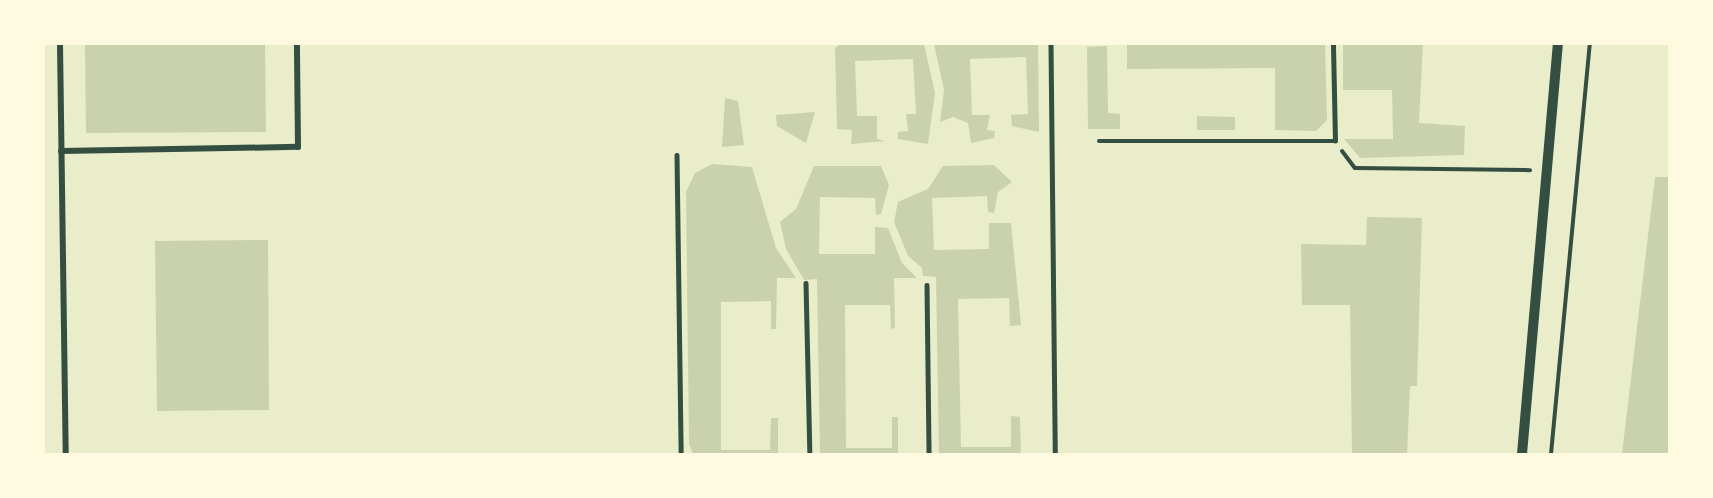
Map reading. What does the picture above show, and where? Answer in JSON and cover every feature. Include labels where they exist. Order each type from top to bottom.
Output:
[{"type":"street","points":[[60,44],[66,454]]},
{"type":"street","points":[[61,151],[298,147],[297,44]]},
{"type":"street","points":[[1522,454],[1558,44]]},
{"type":"lane","points":[[1051,44],[1055,454]]},
{"type":"lane","points":[[1100,141],[1335,141],[1333,44]]},
{"type":"lane","points":[[677,155],[681,454]]},
{"type":"lane","points":[[806,283],[810,454]]},
{"type":"lane","points":[[927,285],[929,454]]},
{"type":"path","points":[[1551,454],[1590,44]]},
{"type":"path","points":[[1335,141],[1354,168],[1484,166],[1546,172]]},
{"type":"green space","points":[[85,44],[265,44],[266,132],[86,133]]},
{"type":"green space","points":[[840,44],[924,44],[935,93],[928,144],[898,139],[898,132],[908,131],[906,114],[916,114],[913,59],[855,61],[857,116],[877,116],[877,139],[885,141],[851,144],[852,130],[837,129],[835,48]]},
{"type":"green space","points":[[934,44],[1038,44],[1039,132],[1012,126],[1011,115],[1028,114],[1026,57],[970,59],[972,115],[990,115],[987,130],[995,131],[994,138],[971,143],[968,123],[953,117],[940,122],[944,90]]},
{"type":"green space","points":[[1127,44],[1325,44],[1327,120],[1316,131],[1275,130],[1275,68],[1127,69]]},
{"type":"green space","points":[[1343,44],[1423,44],[1419,123],[1465,126],[1464,155],[1360,158],[1344,139],[1393,139],[1392,90],[1343,90]]},
{"type":"green space","points":[[1107,46],[1108,113],[1120,114],[1120,129],[1088,129],[1087,47]]},
{"type":"green space","points":[[725,98],[738,101],[744,145],[722,147]]},
{"type":"green space","points":[[815,112],[806,143],[777,126],[776,115]]},
{"type":"green space","points":[[1197,116],[1235,117],[1235,130],[1197,130]]},
{"type":"green space","points":[[712,164],[752,167],[776,248],[796,278],[777,278],[776,329],[771,329],[771,301],[721,302],[721,450],[770,450],[771,418],[778,418],[778,454],[693,454],[689,444],[686,192],[695,173]]},
{"type":"green space","points":[[994,165],[1012,182],[998,192],[994,213],[988,212],[987,196],[932,198],[934,250],[989,249],[989,223],[1011,223],[1021,325],[1010,326],[1009,298],[958,299],[961,447],[1011,447],[1011,416],[1020,417],[1021,454],[939,454],[936,277],[923,276],[922,268],[908,256],[894,222],[898,202],[928,189],[943,166]]},
{"type":"green space","points":[[814,166],[881,166],[889,185],[881,214],[876,215],[875,198],[820,197],[819,254],[875,254],[875,227],[888,228],[902,263],[917,278],[894,278],[895,328],[891,329],[890,305],[845,305],[846,448],[892,448],[892,417],[898,417],[898,454],[820,454],[817,279],[804,280],[786,249],[780,222],[796,209]]},
{"type":"green space","points":[[1655,177],[1669,177],[1669,454],[1622,454]]},
{"type":"green space","points":[[1367,217],[1422,218],[1417,386],[1410,386],[1407,454],[1352,454],[1350,305],[1302,305],[1301,244],[1366,245]]},
{"type":"green space","points":[[268,240],[269,410],[157,411],[155,241]]}]
